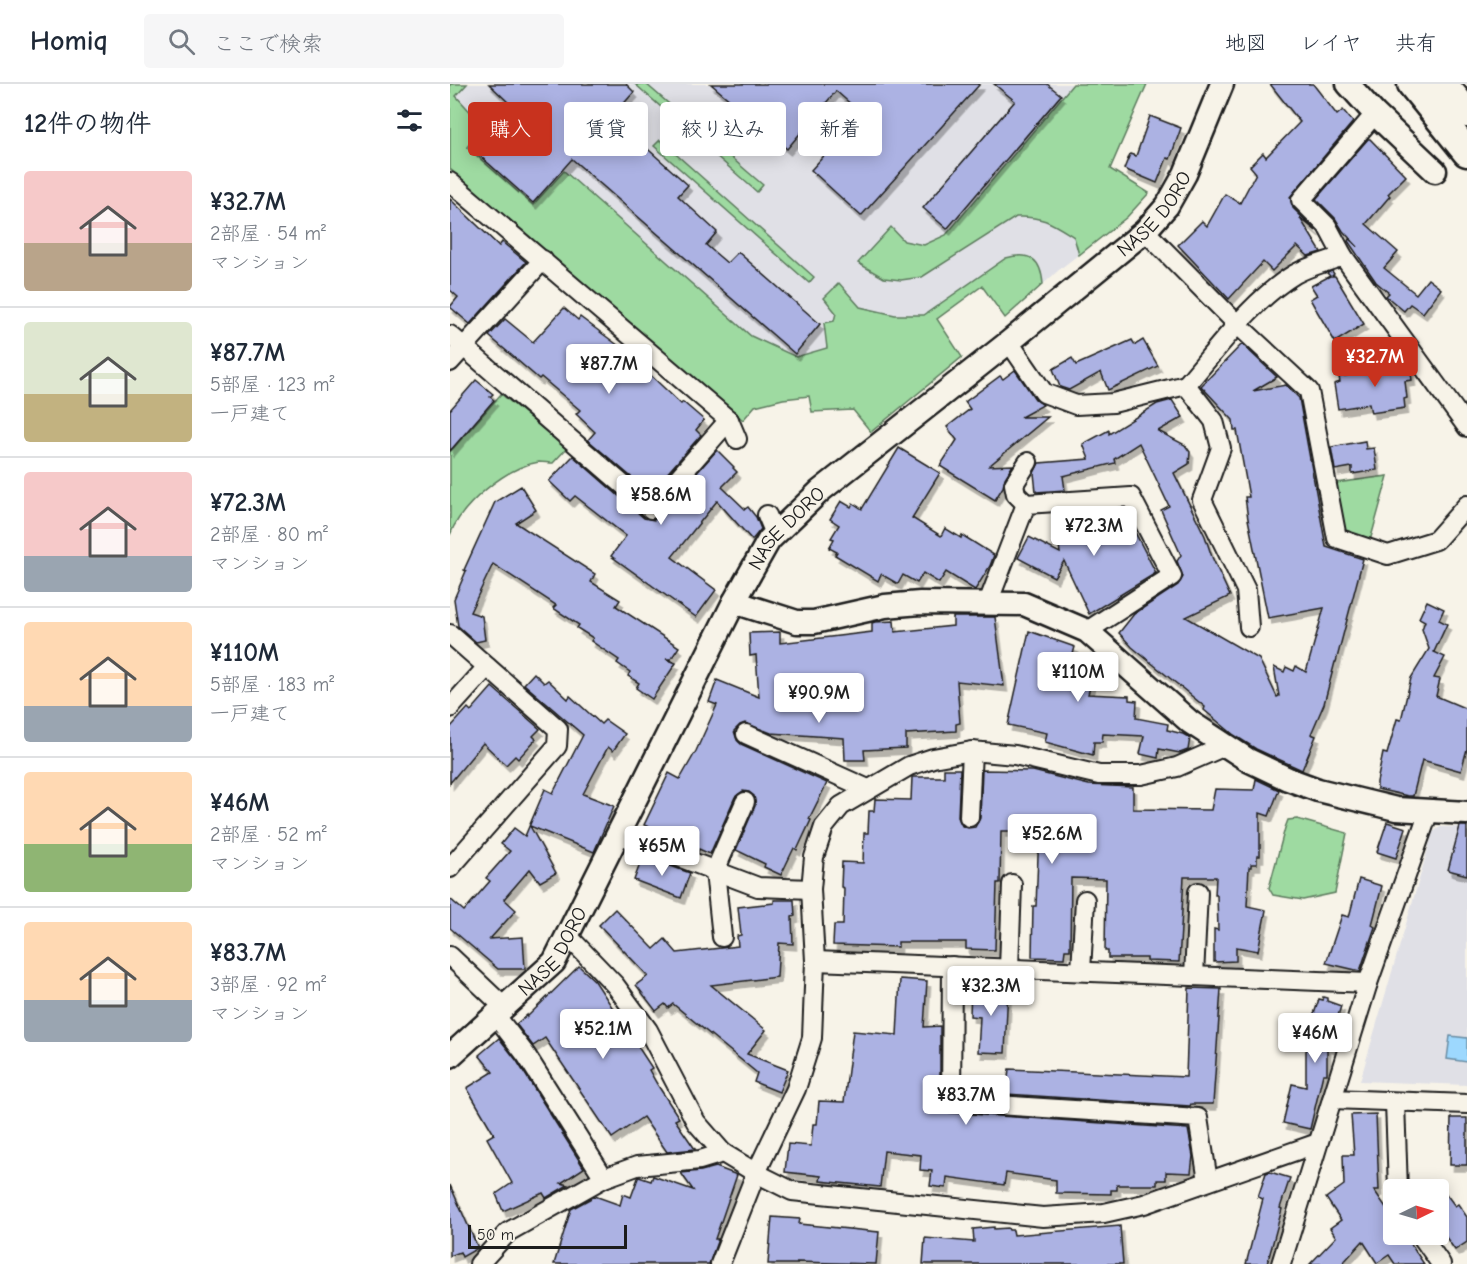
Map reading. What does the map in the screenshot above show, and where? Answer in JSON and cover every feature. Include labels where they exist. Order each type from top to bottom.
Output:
[{"type":"highway","points":[[1412,84],[1467,152]]},
{"type":"highway","points":[[1443,84],[1467,113]]},
{"type":"street","name":"NASE DORO","points":[[450,1056],[554,962],[734,602],[769,540],[771,524],[820,491],[1146,231],[1167,206],[1185,174],[1222,84]]},
{"type":"street","points":[[1348,84],[1375,114],[1435,171]]},
{"type":"street","points":[[1375,114],[1301,200],[1327,226],[1343,256],[1467,427]]},
{"type":"street","points":[[450,182],[729,420],[737,439]]},
{"type":"street","points":[[1146,231],[1238,325],[1310,391],[1336,538],[1388,555],[1436,540],[1467,505]]},
{"type":"street","points":[[1009,342],[1044,393],[1076,405],[1113,403],[1186,385],[1238,325],[1279,285],[1298,272],[1343,256]]},
{"type":"street","points":[[450,362],[457,341],[543,260]]},
{"type":"street","points":[[457,341],[651,509],[729,420]]},
{"type":"street","points":[[1186,385],[1214,422],[1221,448],[1202,500],[1246,590],[1249,627]]},
{"type":"street","points":[[1028,462],[1014,484],[1016,494],[1026,504],[1131,496],[1172,576],[1087,631]]},
{"type":"street","points":[[988,603],[1026,504]]},
{"type":"street","points":[[734,602],[797,622],[813,622],[885,606],[921,603],[1024,604],[1087,631],[1190,722],[1225,746],[1288,779],[1318,790],[1396,809],[1467,813]]},
{"type":"street","points":[[450,634],[558,729],[557,746],[450,868]]},
{"type":"street","points":[[450,708],[488,667]]},
{"type":"street","points":[[746,734],[868,789]]},
{"type":"street","points":[[720,1264],[756,1173],[796,1089],[812,1038],[815,961],[811,889],[814,857],[824,827],[841,806],[909,766],[933,758],[972,751],[1015,755],[1099,775],[1141,775],[1177,767],[1225,746]]},
{"type":"street","points":[[969,817],[972,751]]},
{"type":"street","points":[[722,938],[715,871],[746,802]]},
{"type":"street","points":[[1281,1264],[1368,983],[1429,811]]},
{"type":"street","points":[[618,834],[758,887],[811,889]]},
{"type":"street","points":[[1010,968],[1012,884]]},
{"type":"street","points":[[1194,976],[1198,892]]},
{"type":"street","points":[[1081,971],[1085,900]]},
{"type":"street","points":[[567,935],[622,994],[648,1030],[696,1122],[723,1153],[792,1191],[1043,1217],[1104,1213],[1144,1204],[1318,1143]]},
{"type":"street","points":[[450,956],[500,1012],[604,1178]]},
{"type":"street","points":[[815,961],[1368,983]]},
{"type":"street","points":[[952,966],[951,1102],[1198,1119],[1208,1181]]},
{"type":"street","points":[[1332,1099],[1467,1104]]},
{"type":"street","points":[[1395,1102],[1398,1179]]},
{"type":"street","points":[[479,1264],[508,1232],[604,1178],[637,1166],[700,1160],[723,1153]]},
{"type":"street","points":[[1427,1245],[1440,1264]]},
{"type":"shaded area","points":[[450,84],[1147,84],[1110,170],[1149,193],[1127,217],[1060,269],[1005,318],[982,286],[937,319],[962,357],[871,432],[853,410],[812,412],[809,396],[755,406],[743,420],[450,169]]},
{"type":"shaded area","points":[[1440,827],[1467,827],[1467,1085],[1360,1081],[1433,832]]},
{"type":"green space","points":[[450,84],[467,84],[456,96],[468,109],[468,156],[477,156],[533,205],[564,171],[751,336],[796,357],[827,348],[824,323],[834,321],[836,313],[824,298],[839,283],[860,307],[895,315],[924,315],[1006,258],[1015,256],[1028,257],[1037,263],[1043,284],[1005,318],[982,286],[937,319],[962,357],[871,432],[853,410],[812,412],[809,396],[755,406],[743,420],[450,169]]},
{"type":"green space","points":[[635,84],[646,84],[667,102],[660,102],[660,106]]},
{"type":"green space","points":[[1073,84],[1147,84],[1110,169],[1149,193],[1127,217],[1079,255],[1074,237],[1047,221],[1016,217],[922,277],[901,280],[884,278],[858,263],[891,227],[904,241],[924,245],[946,235]]},
{"type":"green space","points":[[660,140],[660,151],[654,146]]},
{"type":"green space","points":[[665,156],[678,156],[814,277],[809,283]]},
{"type":"green space","points":[[716,156],[729,156],[763,185],[757,192]]},
{"type":"green space","points":[[501,394],[567,448],[553,463],[539,462],[526,465],[499,479],[474,500],[456,523],[450,535],[450,452]]},
{"type":"green space","points":[[1388,476],[1370,541],[1344,533],[1336,483]]},
{"type":"green space","points":[[1297,819],[1347,833],[1335,893],[1303,900],[1273,895],[1269,888],[1288,820]]},
{"type":"water","points":[[1450,1036],[1467,1038],[1467,1062],[1447,1059]]},
{"type":"building","points":[[489,84],[626,84],[634,92],[625,102],[564,102],[564,156],[648,156],[648,149],[688,185],[678,196],[717,232],[706,245],[727,263],[738,252],[820,324],[795,354],[572,159],[533,203],[480,156],[552,156],[552,102],[508,102]]},
{"type":"building","points":[[711,84],[980,84],[861,216],[811,170],[824,156],[882,156],[882,102],[848,102],[836,91],[827,102],[798,102],[798,136],[787,149],[786,102],[732,102]]},
{"type":"building","points":[[994,84],[1047,84],[1061,95],[947,229],[923,208],[1015,101]]},
{"type":"building","points":[[1270,84],[1313,84],[1337,115],[1343,110],[1353,122],[1290,197],[1293,208],[1316,231],[1300,218],[1321,252],[1308,256],[1297,246],[1272,271],[1263,262],[1229,299],[1178,245],[1202,221],[1207,226],[1225,194],[1240,203],[1256,173],[1250,166],[1263,153],[1266,157],[1300,122]]},
{"type":"building","points":[[1150,116],[1181,128],[1170,159],[1167,158],[1157,183],[1124,169],[1130,154],[1136,156]]},
{"type":"building","points":[[1368,139],[1406,176],[1388,194],[1390,196],[1366,224],[1398,252],[1384,268],[1416,294],[1428,279],[1441,289],[1423,313],[1410,304],[1404,311],[1386,296],[1389,293],[1376,282],[1348,241],[1349,239],[1358,247],[1316,199]]},
{"type":"building","points":[[450,199],[499,246],[502,242],[526,262],[470,324],[450,307],[458,297],[450,290]]},
{"type":"building","points":[[1332,271],[1334,274],[1332,276],[1335,276],[1364,324],[1335,342],[1310,299],[1317,295],[1311,286],[1330,276],[1327,273]]},
{"type":"building","points":[[564,308],[578,320],[580,317],[623,349],[681,404],[683,402],[704,420],[696,430],[701,435],[650,493],[588,440],[595,432],[576,414],[580,410],[541,377],[539,379],[489,336],[505,319],[533,342]]},
{"type":"building","points":[[1132,340],[1135,345],[1143,340],[1158,366],[1108,390],[1101,372],[1069,390],[1060,387],[1053,369],[1072,358],[1076,365]]},
{"type":"building","points":[[1242,344],[1277,377],[1253,391],[1286,385],[1299,398],[1326,547],[1363,559],[1324,704],[1311,734],[1316,736],[1302,770],[1256,749],[1234,735],[1204,710],[1205,707],[1132,647],[1119,633],[1134,614],[1178,585],[1183,577],[1177,561],[1181,555],[1161,510],[1169,506],[1139,443],[1114,459],[1115,463],[1063,476],[1065,490],[1036,492],[1034,473],[1039,463],[1089,459],[1083,444],[1109,430],[1109,434],[1157,404],[1172,400],[1183,417],[1158,431],[1185,445],[1190,452],[1189,464],[1174,473],[1205,536],[1230,596],[1186,617],[1259,659],[1277,697],[1279,696],[1274,667],[1284,672],[1286,667],[1294,671],[1296,666],[1306,672],[1324,608],[1268,618],[1248,519],[1245,497],[1249,497],[1237,430],[1234,430],[1233,420],[1201,386]]},
{"type":"building","points":[[1406,362],[1410,367],[1412,380],[1405,381],[1407,398],[1404,399],[1405,408],[1371,413],[1369,404],[1338,409],[1334,384],[1340,382],[1339,377],[1372,371],[1371,366]]},
{"type":"building","points":[[1015,370],[1035,399],[1043,405],[1021,417],[1048,417],[989,466],[1013,465],[995,500],[940,466],[957,440],[947,427],[970,409],[965,402],[1000,376],[1003,379]]},
{"type":"building","points":[[476,380],[493,394],[490,397],[494,400],[450,451],[450,410]]},
{"type":"building","points":[[1365,441],[1366,449],[1374,448],[1377,470],[1352,474],[1352,467],[1335,470],[1331,447]]},
{"type":"building","points":[[899,448],[940,473],[912,518],[941,536],[945,528],[961,538],[962,535],[994,555],[975,590],[946,572],[939,583],[923,573],[917,583],[903,575],[898,584],[881,574],[878,581],[835,555],[837,552],[829,548],[834,539],[831,538],[839,525],[830,519],[841,501],[851,507],[853,503],[862,509]]},
{"type":"building","points":[[717,450],[737,472],[722,487],[745,509],[748,507],[756,517],[761,529],[752,540],[717,501],[672,557],[716,590],[696,617],[611,556],[626,536],[575,496],[570,501],[549,481],[573,456],[644,518],[654,520]]},
{"type":"building","points":[[521,486],[536,510],[516,523],[595,574],[591,582],[620,600],[616,606],[679,647],[671,659],[666,659],[676,663],[652,699],[636,688],[639,683],[628,676],[630,672],[617,663],[619,660],[591,641],[593,638],[577,628],[579,625],[553,608],[556,605],[493,564],[470,612],[482,616],[485,640],[476,642],[458,626],[454,599],[466,571],[464,570],[495,502]]},
{"type":"building","points":[[1084,511],[1086,528],[1119,511],[1123,520],[1127,517],[1156,573],[1089,614],[1064,561],[1054,577],[1018,558],[1029,537],[1060,553],[1055,513]]},
{"type":"building","points":[[1427,601],[1444,609],[1439,620],[1447,624],[1434,652],[1445,657],[1434,678],[1440,679],[1436,696],[1467,709],[1467,749],[1461,771],[1422,760],[1413,796],[1408,796],[1377,789],[1377,782],[1383,753],[1387,754],[1397,719],[1401,720],[1411,678],[1429,649],[1422,629],[1425,621],[1419,618]]},
{"type":"building","points":[[953,617],[995,617],[1004,686],[957,681],[960,723],[956,724],[956,731],[906,734],[906,748],[864,750],[865,760],[845,760],[844,738],[771,733],[745,723],[734,731],[741,744],[827,783],[797,850],[794,848],[781,875],[764,867],[765,864],[736,850],[755,806],[754,796],[749,792],[743,791],[735,797],[710,854],[651,835],[653,829],[644,825],[669,773],[680,779],[696,751],[717,705],[709,702],[717,680],[759,697],[756,655],[750,656],[749,633],[780,632],[780,643],[872,632],[872,623],[875,622],[894,621],[895,632],[953,626]]},
{"type":"building","points":[[1029,631],[1075,647],[1073,654],[1098,662],[1088,694],[1129,696],[1129,700],[1137,701],[1136,718],[1168,724],[1167,730],[1190,738],[1188,750],[1180,753],[1159,749],[1158,758],[1140,754],[1144,736],[1103,734],[1102,742],[1094,742],[1093,755],[1045,742],[1047,733],[1008,725]]},
{"type":"building","points":[[534,673],[544,683],[548,680],[568,699],[570,696],[601,724],[605,720],[625,734],[613,751],[608,747],[583,794],[614,806],[594,852],[530,826],[556,873],[540,882],[530,869],[504,899],[516,910],[490,939],[523,937],[525,969],[498,969],[450,928],[450,899],[464,911],[490,881],[486,878],[510,851],[501,844],[514,828],[525,836],[545,789],[553,793],[583,735],[524,684]]},
{"type":"building","points":[[492,687],[540,729],[533,736],[536,739],[518,759],[515,756],[506,765],[483,743],[450,783],[450,728],[468,708],[471,711]]},
{"type":"building","points":[[944,769],[960,769],[958,817],[962,826],[968,828],[975,827],[980,818],[982,770],[1033,771],[1089,785],[1133,787],[1133,809],[1211,810],[1215,789],[1254,790],[1256,779],[1279,790],[1269,816],[1260,813],[1260,856],[1257,856],[1257,864],[1251,864],[1249,867],[1247,906],[1266,910],[1258,951],[1236,947],[1236,961],[1214,962],[1214,929],[1218,930],[1216,877],[1184,877],[1179,962],[1147,961],[1147,958],[1108,958],[1108,951],[1105,951],[1106,879],[1071,878],[1070,950],[1065,950],[1064,958],[1032,957],[1033,906],[1036,906],[1039,831],[1001,831],[995,950],[966,949],[966,942],[898,942],[898,947],[833,945],[834,925],[843,925],[842,862],[863,863],[864,833],[868,833],[869,811],[874,811],[875,799],[911,800],[912,777],[944,777]]},
{"type":"building","points":[[1387,822],[1406,828],[1396,858],[1377,852]]},
{"type":"building","points":[[1460,826],[1467,826],[1467,875],[1448,870]]},
{"type":"building","points":[[643,856],[690,873],[681,898],[634,880]]},
{"type":"building","points":[[1359,879],[1382,886],[1372,925],[1375,927],[1360,971],[1326,963],[1342,915],[1349,917]]},
{"type":"building","points":[[774,900],[794,900],[795,916],[792,917],[793,944],[779,943],[777,977],[711,985],[766,1030],[747,1054],[788,1070],[779,1092],[754,1082],[757,1073],[673,1004],[668,1008],[665,1004],[656,1011],[636,985],[648,976],[599,925],[615,909],[654,949],[665,939],[677,953],[738,946],[737,936],[741,935],[738,907],[774,903]]},
{"type":"building","points":[[579,966],[595,981],[652,1068],[649,1070],[679,1118],[675,1120],[695,1149],[667,1152],[643,1117],[612,1138],[545,1038],[533,1046],[516,1024],[527,1015],[527,1017]]},
{"type":"building","points":[[900,979],[927,981],[924,1027],[940,1026],[942,1112],[1188,1129],[1193,1156],[1191,1173],[1166,1172],[1166,1180],[1157,1180],[1157,1185],[1117,1185],[1117,1190],[1111,1190],[1111,1194],[1056,1193],[1056,1180],[1006,1173],[1004,1185],[947,1177],[946,1188],[930,1186],[932,1171],[920,1170],[921,1155],[884,1151],[880,1187],[820,1181],[821,1176],[785,1172],[788,1144],[811,1146],[813,1124],[817,1124],[819,1101],[844,1102],[853,1031],[897,1035]]},
{"type":"building","points":[[971,986],[1008,987],[1005,1053],[978,1052],[980,1017],[970,1016]]},
{"type":"building","points":[[1189,988],[1221,989],[1213,1104],[1191,1104],[1190,1106],[1006,1094],[1009,1069],[1186,1077]]},
{"type":"building","points":[[1323,997],[1341,1006],[1338,1016],[1345,1018],[1336,1049],[1327,1046],[1327,1074],[1323,1074],[1310,1129],[1283,1123],[1292,1084],[1306,1087],[1306,1051],[1316,1021],[1312,1020],[1319,999],[1323,1000]]},
{"type":"building","points":[[499,1038],[517,1061],[584,1168],[561,1183],[568,1185],[546,1198],[543,1193],[503,1211],[496,1194],[512,1183],[487,1138],[494,1134],[467,1088],[493,1072],[479,1055]]},
{"type":"building","points":[[1376,1114],[1379,1190],[1374,1190],[1383,1203],[1383,1245],[1411,1245],[1424,1264],[1395,1264],[1389,1255],[1377,1263],[1363,1241],[1342,1264],[1310,1264],[1336,1237],[1330,1228],[1341,1220],[1326,1198],[1344,1185],[1343,1155],[1354,1155],[1351,1115]]},
{"type":"building","points":[[1451,1118],[1467,1118],[1467,1165],[1450,1165]]},
{"type":"building","points":[[716,1167],[737,1175],[709,1264],[554,1264],[571,1209],[595,1196],[620,1205],[623,1194],[631,1197],[639,1177],[651,1181],[653,1176],[693,1190],[681,1173]]},
{"type":"building","points":[[1266,1173],[1290,1178],[1280,1208],[1282,1209],[1267,1264],[1246,1264],[1263,1199],[1258,1197]]},
{"type":"building","points":[[450,1185],[478,1248],[462,1257],[460,1252],[450,1256]]},
{"type":"building","points":[[1449,1198],[1455,1206],[1458,1204],[1467,1217],[1467,1242],[1455,1250],[1449,1242]]},
{"type":"building","points":[[772,1217],[800,1219],[799,1224],[879,1232],[876,1264],[797,1262],[797,1264],[768,1264]]},
{"type":"building","points":[[1120,1226],[1123,1264],[923,1264],[925,1238],[974,1242],[973,1229],[1008,1228],[1013,1230],[1014,1235]]}]
